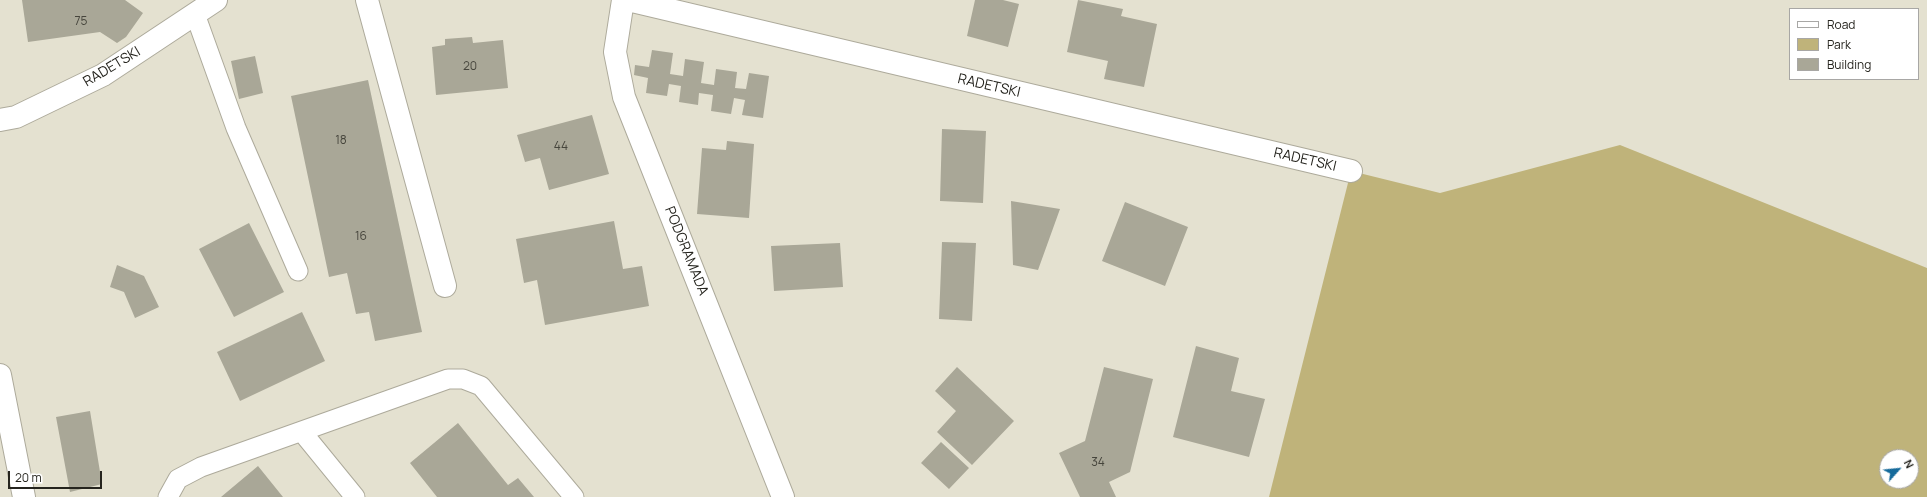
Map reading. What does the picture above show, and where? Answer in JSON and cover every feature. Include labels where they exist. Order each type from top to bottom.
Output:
[{"type":"street","name":"RADETSKI","points":[[0,120],[16,117],[103,75],[215,0]]},
{"type":"street","points":[[367,0],[445,286]]},
{"type":"street","name":"PODGRAMADA","points":[[623,0],[615,52],[624,97],[782,497]]},
{"type":"street","name":"RADETSKI","points":[[628,0],[1351,171]]},
{"type":"street","points":[[0,375],[24,497]]},
{"type":"lane","points":[[195,14],[236,128],[298,272]]},
{"type":"lane","points":[[168,497],[178,479],[201,467],[448,379],[464,379],[481,386],[574,497]]},
{"type":"lane","points":[[302,432],[354,497]]},
{"type":"green space","points":[[1620,145],[1927,268],[1927,497],[1269,497],[1351,171],[1440,193]]},
{"type":"building","points":[[22,0],[125,0],[143,13],[126,37],[117,43],[100,32],[28,42]]},
{"type":"building","points":[[975,0],[1003,0],[1019,4],[1008,47],[967,36]]},
{"type":"building","points":[[1078,0],[1123,9],[1121,16],[1157,24],[1144,87],[1104,79],[1108,61],[1067,52]]},
{"type":"building","points":[[472,37],[473,43],[503,40],[508,88],[436,95],[432,47],[445,45],[445,39]]},
{"type":"building","points":[[652,50],[673,53],[670,74],[683,76],[685,59],[704,62],[701,83],[714,85],[716,69],[737,72],[735,88],[746,89],[749,73],[769,76],[763,118],[742,115],[745,100],[734,98],[731,114],[711,111],[713,95],[699,93],[698,105],[679,102],[681,86],[669,84],[667,96],[646,93],[648,78],[634,75],[635,65],[649,67]]},
{"type":"building","points":[[255,56],[263,93],[239,99],[231,61]]},
{"type":"building","points":[[368,80],[422,332],[375,341],[369,312],[356,314],[347,273],[329,277],[291,96]]},
{"type":"building","points":[[592,115],[609,174],[549,190],[540,158],[525,162],[517,135]]},
{"type":"building","points":[[942,129],[986,131],[983,203],[940,201]]},
{"type":"building","points":[[727,141],[754,144],[749,218],[697,214],[702,148],[726,150]]},
{"type":"building","points":[[1011,201],[1060,209],[1038,270],[1013,265]]},
{"type":"building","points":[[1125,202],[1188,227],[1165,286],[1102,261]]},
{"type":"building","points":[[614,221],[623,269],[642,266],[649,306],[545,325],[537,280],[524,283],[516,239]]},
{"type":"building","points":[[249,223],[284,292],[234,317],[199,249]]},
{"type":"building","points":[[942,242],[976,243],[972,321],[939,319]]},
{"type":"building","points":[[840,243],[843,287],[774,291],[771,246]]},
{"type":"building","points":[[117,265],[144,276],[159,307],[135,318],[124,292],[110,287]]},
{"type":"building","points":[[302,312],[325,361],[240,401],[217,352]]},
{"type":"building","points":[[1196,346],[1239,358],[1231,391],[1265,399],[1249,457],[1173,437]]},
{"type":"building","points":[[957,367],[1014,421],[972,465],[937,432],[956,411],[935,391]]},
{"type":"building","points":[[1104,367],[1153,379],[1130,472],[1109,482],[1116,497],[1080,497],[1059,453],[1085,441]]},
{"type":"building","points":[[90,411],[102,484],[70,492],[56,417]]},
{"type":"building","points":[[458,423],[508,485],[518,478],[534,497],[437,497],[410,463]]},
{"type":"building","points":[[941,442],[969,468],[949,489],[921,463]]},
{"type":"building","points":[[258,466],[283,497],[221,497]]}]
